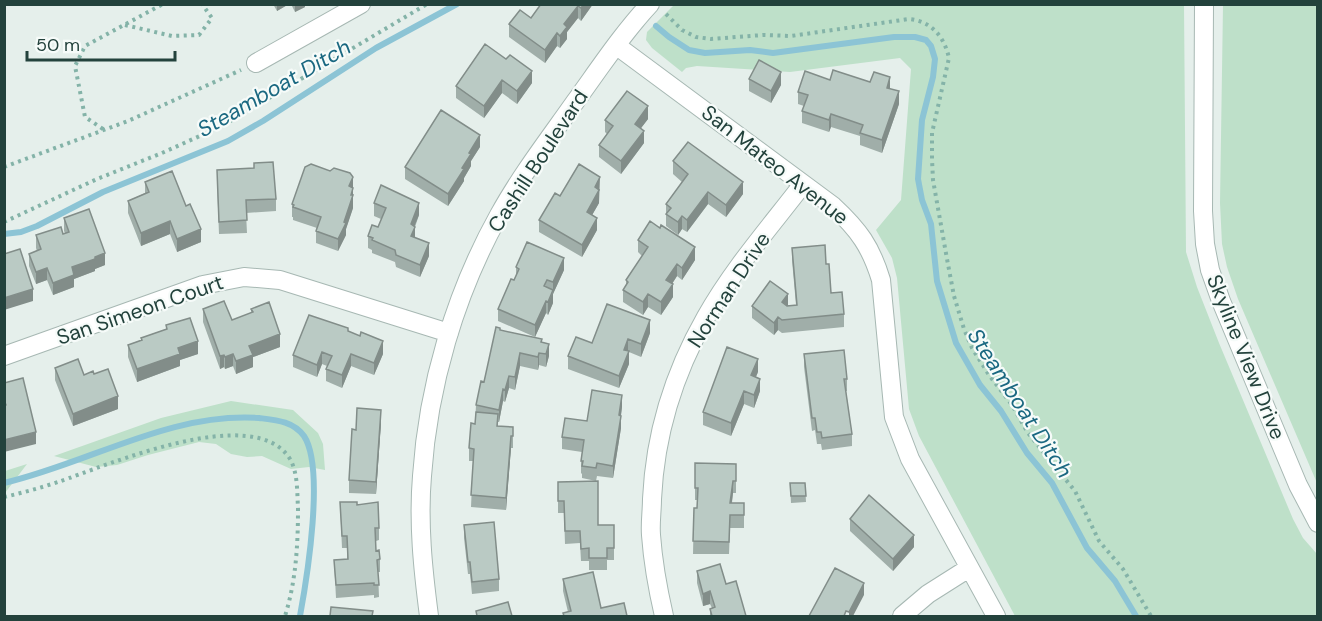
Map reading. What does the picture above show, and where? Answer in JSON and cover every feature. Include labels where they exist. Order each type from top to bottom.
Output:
[{"type":"street","points":[[256,63],[361,4]]},
{"type":"street","name":"Skyline View Drive","points":[[1204,4],[1203,211],[1205,244],[1210,270],[1235,336],[1298,485],[1317,523]]},
{"type":"street","name":"Cashill Boulevard","points":[[429,616],[422,540],[422,478],[427,425],[449,333],[466,286],[499,215],[537,154],[617,46],[655,7]]},
{"type":"street","name":"San Mateo Avenue","points":[[617,46],[833,206],[852,223],[865,240],[875,259],[881,280],[894,417],[910,459],[996,616]]},
{"type":"street","name":"Norman Drive","points":[[664,616],[656,580],[651,533],[653,486],[660,431],[672,388],[707,315],[740,266],[803,184]]},
{"type":"street","name":"San Simeon Court","points":[[4,356],[203,285],[244,277],[280,280],[449,333]]},
{"type":"street","points":[[902,616],[928,594],[969,568]]},
{"type":"path","points":[[104,130],[85,117],[75,66],[85,46],[163,4]]},
{"type":"path","points":[[125,25],[172,36],[199,35],[212,18],[202,4]]},
{"type":"path","points":[[4,222],[97,179],[222,126],[427,4]]},
{"type":"path","points":[[655,7],[682,30],[696,37],[711,39],[763,35],[791,36],[909,19],[921,20],[939,35],[946,46],[948,58],[932,133],[933,180],[954,296],[964,329],[977,357],[1012,405],[1028,433],[1075,491],[1100,541],[1123,569],[1151,616]]},
{"type":"path","points":[[4,167],[104,130],[256,63]]},
{"type":"path","points":[[4,497],[56,483],[173,444],[225,435],[260,436],[273,443],[290,458],[297,484],[296,562],[285,616]]},
{"type":"green space","points":[[674,5],[1184,5],[1186,252],[1219,343],[1293,519],[1303,538],[1317,554],[1317,616],[1015,616],[919,436],[909,409],[897,278],[892,258],[876,230],[901,200],[911,69],[900,58],[790,72],[697,66],[686,68],[682,72],[652,48],[646,40],[647,32]]},
{"type":"green space","points":[[1223,5],[1317,5],[1317,483],[1238,299],[1222,244],[1220,203]]},
{"type":"green space","points":[[231,401],[293,410],[318,433],[323,444],[325,470],[309,467],[291,469],[262,456],[247,457],[231,454],[216,444],[199,442],[117,465],[96,467],[54,456],[161,418]]},
{"type":"green space","points":[[27,464],[5,493],[5,471]]},
{"type":"building","points":[[541,4],[584,4],[581,8],[578,6],[564,24],[567,27],[560,36],[557,33],[545,50],[509,24],[520,10],[531,18]]},
{"type":"building","points":[[485,44],[506,59],[510,55],[532,71],[517,91],[502,80],[484,106],[456,86]]},
{"type":"building","points":[[759,60],[781,72],[771,91],[749,79]]},
{"type":"building","points":[[833,70],[870,82],[874,72],[890,77],[887,88],[899,91],[882,140],[860,133],[863,125],[831,114],[829,120],[802,111],[808,95],[798,92],[805,71],[830,80]]},
{"type":"building","points":[[627,91],[648,106],[635,124],[644,131],[621,161],[599,145],[613,126],[605,120]]},
{"type":"building","points":[[441,110],[480,135],[469,153],[471,154],[462,168],[464,169],[448,194],[405,167]]},
{"type":"building","points":[[688,142],[743,182],[726,205],[708,192],[687,220],[682,216],[678,222],[666,214],[671,208],[666,204],[688,174],[673,161]]},
{"type":"building","points":[[273,162],[276,199],[246,200],[247,220],[219,222],[217,170],[254,168],[254,163]]},
{"type":"building","points":[[311,164],[330,171],[334,168],[350,173],[353,177],[349,186],[353,188],[351,195],[353,195],[344,222],[346,223],[338,239],[316,231],[321,217],[293,207],[292,204],[305,167]]},
{"type":"building","points":[[579,164],[600,177],[595,187],[599,190],[587,212],[597,218],[582,245],[539,220],[555,193],[560,196]]},
{"type":"building","points":[[172,171],[186,206],[190,204],[201,229],[177,239],[170,221],[141,233],[128,201],[149,192],[145,182]]},
{"type":"building","points":[[381,185],[419,203],[411,224],[415,227],[411,236],[429,243],[420,265],[396,255],[395,250],[368,236],[372,225],[378,227],[386,208],[374,203]]},
{"type":"building","points":[[89,209],[105,253],[72,267],[74,275],[53,283],[47,268],[36,272],[29,254],[41,249],[36,235],[61,227],[63,234],[69,232],[64,218]]},
{"type":"building","points":[[650,221],[660,228],[661,225],[695,247],[682,268],[677,264],[666,280],[673,284],[661,302],[648,294],[643,302],[623,290],[628,282],[626,280],[648,247],[638,240]]},
{"type":"building","points":[[527,242],[564,258],[553,282],[547,280],[544,286],[553,290],[535,325],[498,309],[511,279],[514,280],[519,269],[516,267]]},
{"type":"building","points":[[825,245],[831,293],[842,292],[844,314],[782,320],[778,317],[774,323],[752,306],[770,281],[788,294],[782,302],[787,306],[797,305],[792,248]]},
{"type":"building","points":[[20,249],[33,289],[4,298],[4,254]]},
{"type":"building","points":[[224,301],[232,320],[253,312],[251,309],[269,302],[280,334],[249,346],[253,355],[236,361],[233,354],[220,356],[203,309]]},
{"type":"building","points":[[607,304],[650,320],[641,344],[628,339],[624,350],[629,351],[619,376],[568,356],[576,337],[592,343]]},
{"type":"building","points":[[309,315],[348,328],[348,331],[360,336],[361,332],[383,341],[374,363],[351,354],[342,375],[326,369],[332,356],[322,352],[317,365],[293,355]]},
{"type":"building","points":[[190,318],[198,341],[178,348],[180,354],[137,369],[128,345],[167,329],[166,325]]},
{"type":"building","points":[[496,327],[500,330],[542,339],[541,342],[549,344],[546,354],[539,353],[538,357],[520,353],[515,377],[509,376],[505,390],[503,389],[499,410],[476,405],[481,381],[484,382]]},
{"type":"building","points":[[727,347],[758,359],[751,375],[760,379],[754,395],[744,391],[731,423],[703,412]]},
{"type":"building","points":[[844,350],[847,379],[844,379],[852,434],[822,438],[821,432],[817,432],[815,418],[812,418],[804,354]]},
{"type":"building","points":[[78,359],[84,375],[108,369],[118,396],[73,414],[55,368]]},
{"type":"building","points":[[23,378],[36,432],[4,440],[4,406],[6,405],[4,383]]},
{"type":"building","points":[[592,390],[622,395],[613,466],[597,463],[596,468],[582,466],[584,440],[562,437],[565,418],[587,421]]},
{"type":"building","points":[[357,408],[381,410],[376,482],[349,480],[352,429],[356,430]]},
{"type":"building","points":[[476,412],[498,414],[497,426],[513,427],[506,498],[471,495],[474,449],[469,448],[471,423],[475,424]]},
{"type":"building","points":[[695,463],[736,464],[736,481],[733,481],[730,503],[744,503],[744,515],[730,515],[729,542],[693,541],[694,508],[697,508],[698,488],[695,488]]},
{"type":"building","points":[[598,481],[598,525],[614,525],[614,548],[607,548],[607,558],[589,558],[589,548],[581,549],[580,531],[565,531],[564,501],[558,501],[558,482]]},
{"type":"building","points":[[790,483],[805,483],[806,496],[791,496]]},
{"type":"building","points":[[869,495],[914,535],[893,559],[850,519]]},
{"type":"building","points":[[340,502],[357,502],[357,505],[378,502],[379,528],[375,528],[376,551],[379,550],[380,559],[377,560],[379,585],[374,585],[374,583],[336,585],[334,560],[348,559],[347,536],[342,536]]},
{"type":"building","points":[[494,522],[499,579],[472,582],[464,525]]},
{"type":"building","points":[[720,564],[726,584],[736,581],[746,616],[712,616],[710,609],[715,607],[710,591],[703,594],[697,571]]},
{"type":"building","points":[[835,568],[864,583],[849,612],[846,611],[844,616],[809,616]]},
{"type":"building","points":[[593,572],[601,608],[624,603],[627,616],[564,616],[563,613],[571,611],[563,579]]},
{"type":"building","points":[[508,602],[512,616],[477,616],[476,611]]},
{"type":"building","points":[[331,607],[373,611],[372,616],[330,616]]},
{"type":"waterway","name":"Steamboat Ditch","points":[[4,234],[21,232],[37,226],[103,192],[228,141],[376,48],[457,4]]},
{"type":"waterway","name":"Steamboat Ditch","points":[[656,26],[689,50],[705,53],[750,50],[773,53],[894,37],[915,37],[926,40],[931,46],[935,59],[922,120],[918,179],[922,200],[931,224],[937,281],[956,343],[980,385],[1001,411],[1027,453],[1052,483],[1087,548],[1115,581],[1136,616]]},
{"type":"waterway","name":"Steamboat Ditch","points":[[4,483],[161,431],[193,423],[226,418],[259,418],[289,424],[304,436],[310,451],[313,472],[312,524],[300,616]]}]
